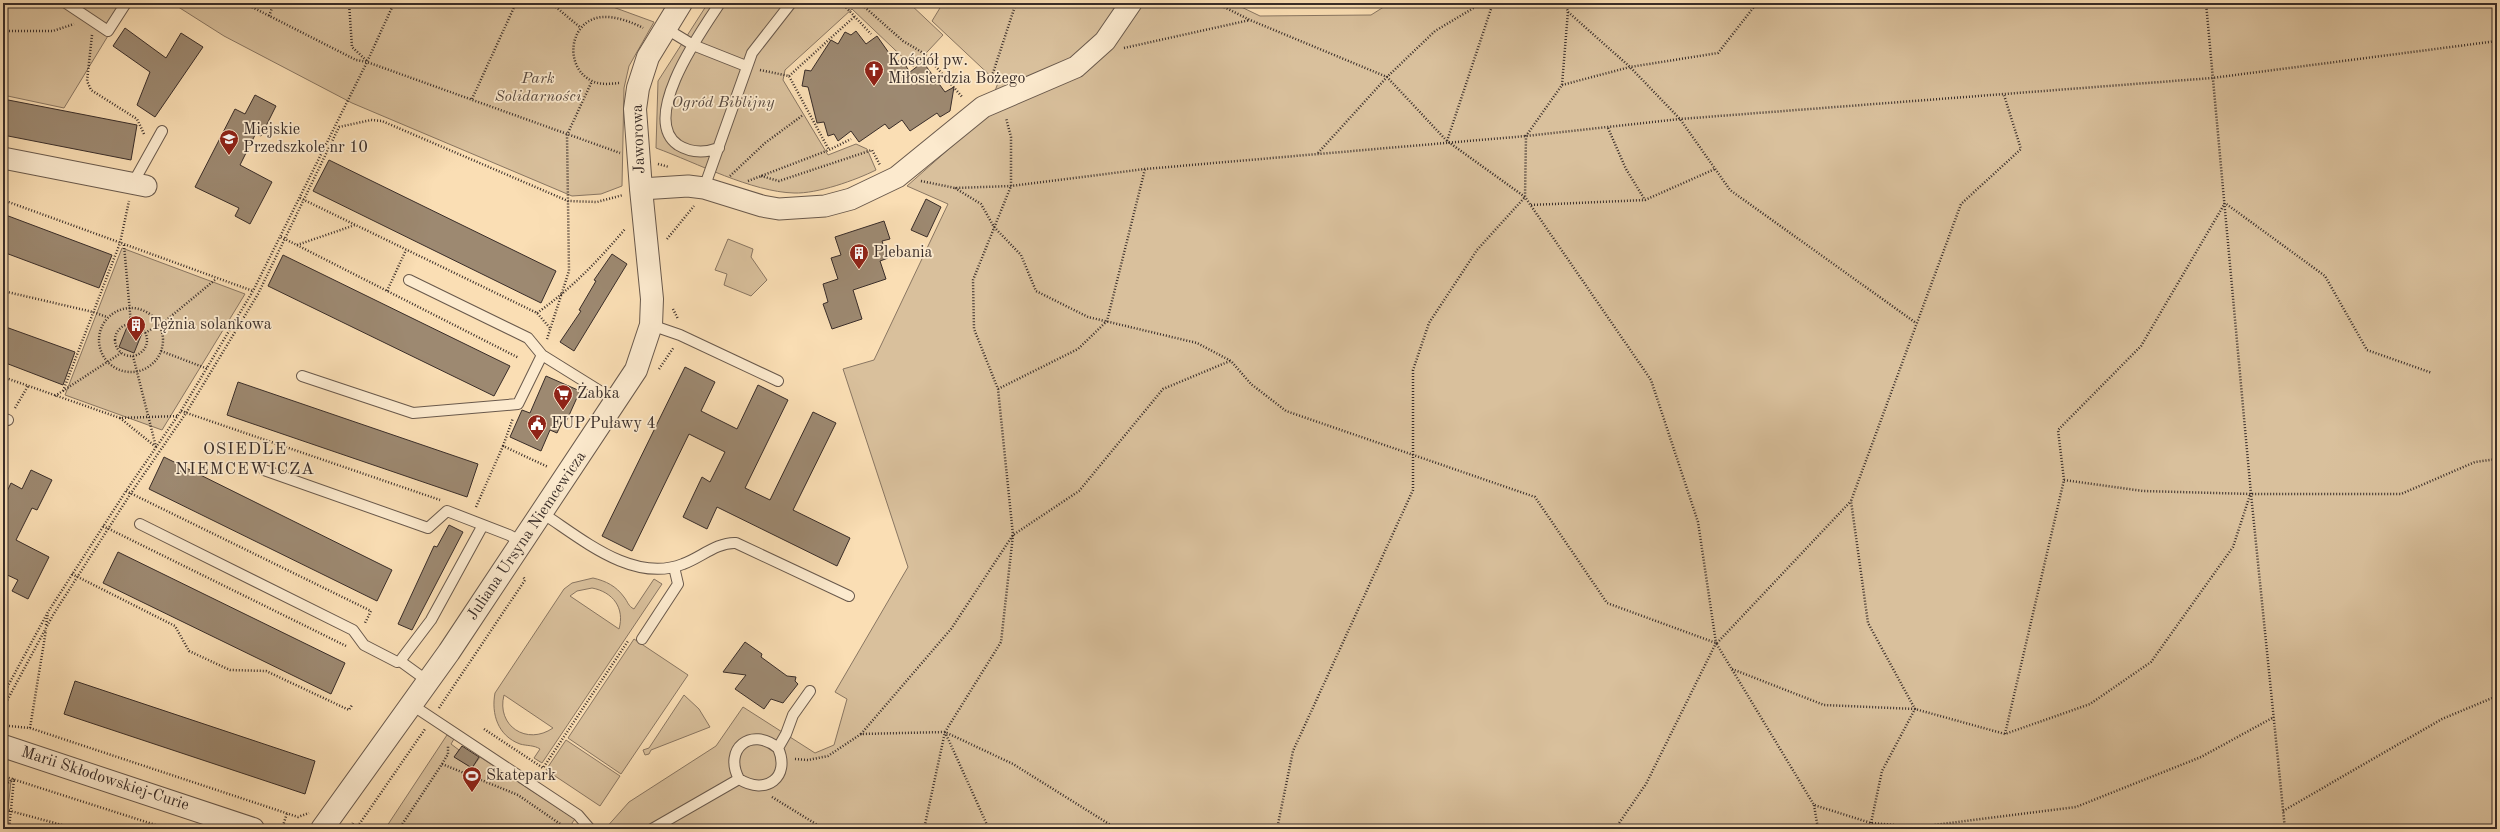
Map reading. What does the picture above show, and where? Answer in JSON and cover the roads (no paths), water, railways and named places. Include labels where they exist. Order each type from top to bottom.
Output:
[{"type":"street","name":"Jaworowa","points":[[641,189],[635,109],[638,88],[657,30],[681,3]]},
{"type":"street","points":[[641,189],[688,186],[706,183],[762,206],[794,210],[851,199],[897,177],[982,102],[1063,74],[1076,67],[1105,41],[1131,3]]},
{"type":"street","points":[[3,158],[140,185]]},
{"type":"street","name":"Juliana Ursyna Niemcewicza","points":[[317,820],[412,705],[429,682],[636,370],[651,325],[652,298],[641,189]]},
{"type":"street","name":"Marii Skłodowskiej-Curie","points":[[3,746],[253,829]]},
{"type":"lane","points":[[66,3],[108,31],[126,3]]},
{"type":"lane","points":[[719,148],[708,152],[697,152],[682,147],[670,139],[666,128],[668,97],[675,78],[693,45],[720,3]]},
{"type":"lane","points":[[706,183],[750,67],[752,53],[791,3]]},
{"type":"lane","points":[[657,30],[750,67]]},
{"type":"lane","points":[[140,185],[150,154],[162,131]]},
{"type":"lane","points":[[409,280],[528,338],[542,355],[616,401]]},
{"type":"lane","points":[[651,325],[680,334],[778,381]]},
{"type":"lane","points":[[302,376],[412,413],[518,404],[542,355]]},
{"type":"lane","points":[[264,470],[428,528],[447,512],[510,534],[522,542]]},
{"type":"lane","points":[[542,513],[596,548],[617,559],[645,567],[674,567],[722,544],[736,543],[850,596]]},
{"type":"lane","points":[[140,524],[353,630],[364,645],[397,662],[400,661],[429,682]]},
{"type":"lane","points":[[400,661],[431,620],[482,525]]},
{"type":"lane","points":[[642,639],[678,584],[674,567]]},
{"type":"lane","points":[[778,748],[786,734],[793,715],[810,691]]},
{"type":"lane","points":[[412,705],[578,815],[590,829]]},
{"type":"lane","points":[[758,738],[769,740],[778,748],[782,757],[782,768],[777,778],[769,784],[759,787],[748,785],[739,779],[734,769],[734,758],[738,748],[747,741],[758,738]]},
{"type":"lane","points":[[652,829],[739,779]]},
{"type":"place","name":"Kościół pw. Miłosierdzia Bożego","points":[[874,87]]},
{"type":"place","name":"Miejskie Przedszkole nr 10","points":[[229,156]]},
{"type":"place","name":"Plebania","points":[[859,270]]},
{"type":"place","name":"Tężnia solankowa","points":[[136,342]]},
{"type":"place","name":"Żabka","points":[[563,411]]},
{"type":"place","name":"FUP Puławy 4","points":[[537,441]]},
{"type":"place","name":"Skatepark","points":[[472,793]]},
{"type":"district","name":"OSIEDLE NIEMCEWICZA","points":[[245,459]]},
{"type":"park label","name":"Park Solidarności","points":[[538,88]]},
{"type":"park label","name":"Ogród Biblijny","points":[[723,103]]}]
